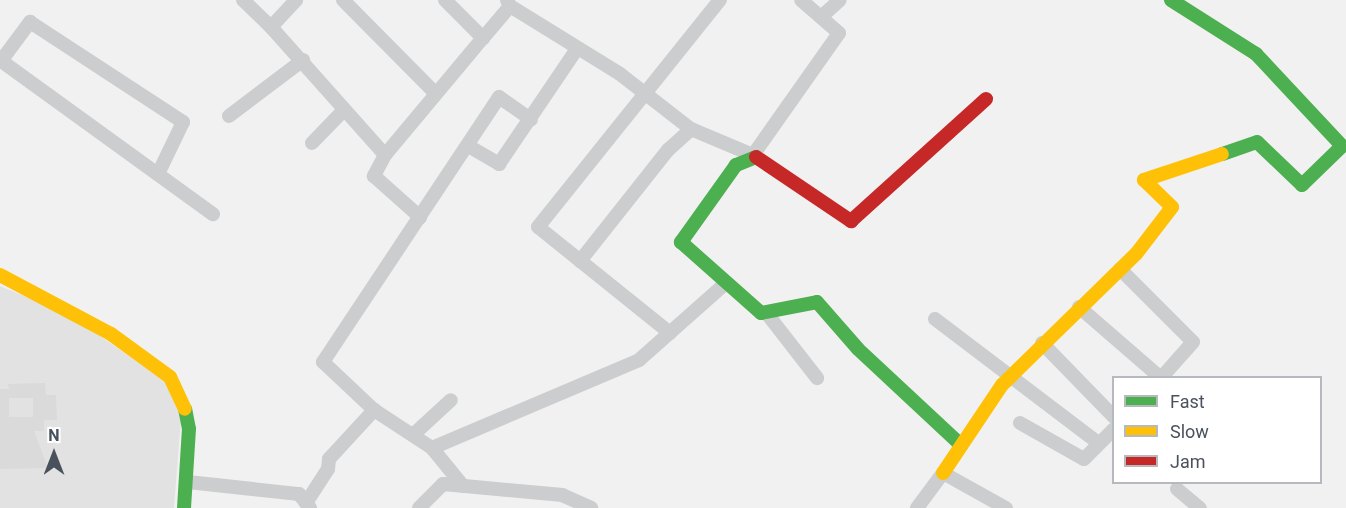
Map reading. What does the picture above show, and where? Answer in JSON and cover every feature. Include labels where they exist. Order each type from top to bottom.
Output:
[{"type":"street","points":[[243,0],[303,60],[343,111],[385,155]]},
{"type":"street","points":[[271,27],[296,0]]},
{"type":"street","points":[[344,0],[434,92]]},
{"type":"street","points":[[445,0],[483,38]]},
{"type":"street","points":[[670,333],[538,227],[720,0]]},
{"type":"street","points":[[801,0],[839,33],[753,155],[736,165],[681,242],[725,284],[768,315],[817,378]]},
{"type":"street","points":[[821,17],[840,0]]},
{"type":"street","points":[[917,508],[1011,376],[1042,343],[1120,269],[1172,207],[1144,180],[1257,142],[1302,185],[1344,148],[1256,54],[1171,0]]},
{"type":"street","points":[[420,217],[374,176],[385,155],[434,92],[483,38],[509,3],[646,93],[691,129],[753,155],[851,221],[986,99]]},
{"type":"street","points":[[158,174],[183,122],[30,22],[1,61],[213,214]]},
{"type":"street","points":[[470,147],[499,164],[578,49]]},
{"type":"street","points":[[229,116],[303,60]]},
{"type":"street","points":[[463,486],[432,448],[414,434],[374,410],[323,362],[470,147],[499,97],[531,119]]},
{"type":"street","points":[[312,143],[343,111]]},
{"type":"street","points":[[580,261],[668,150],[691,129]]},
{"type":"street","points":[[1120,269],[1192,342],[1162,376]]},
{"type":"street","points":[[0,275],[111,333],[170,376],[183,399],[189,429],[188,482],[184,508]]},
{"type":"street","points":[[432,448],[639,360],[725,284]]},
{"type":"street","points":[[768,315],[817,302],[858,349],[961,445]]},
{"type":"street","points":[[1079,307],[1160,376]]},
{"type":"street","points":[[935,319],[1097,442]]},
{"type":"street","points":[[1042,343],[1112,416]]},
{"type":"street","points":[[414,434],[451,400]]},
{"type":"street","points":[[188,482],[299,494],[308,505],[328,469],[329,459],[374,410]]},
{"type":"street","points":[[1020,423],[1084,459],[1097,442],[1112,430]]},
{"type":"street","points":[[943,473],[1006,508]]},
{"type":"street","points":[[419,508],[443,484],[562,495],[591,508]]},
{"type":"street","points":[[1177,489],[1200,508]]},
{"type":"shaded area","points":[[0,286],[70,315],[166,382],[181,418],[174,508],[0,508]]},
{"type":"building","points":[[45,383],[46,395],[56,395],[57,420],[44,420],[44,431],[34,431],[48,468],[0,469],[0,389],[9,389],[8,384]],"holes":[[[9,398],[33,398],[33,417],[9,417]]]},
{"type":"traffic: fast","points":[[1171,0],[1256,54],[1342,146],[1302,185],[1257,142],[1222,154]]},
{"type":"traffic: fast","points":[[756,157],[736,165],[681,242],[761,313],[817,302],[858,349],[961,445]]},
{"type":"traffic: fast","points":[[184,508],[189,429],[185,409]]},
{"type":"traffic: slow","points":[[943,473],[1002,385],[1136,254],[1172,207],[1144,180],[1222,154]]},
{"type":"traffic: slow","points":[[0,275],[111,334],[170,377],[185,409]]},
{"type":"traffic: jam","points":[[756,157],[851,221],[986,99]]}]
